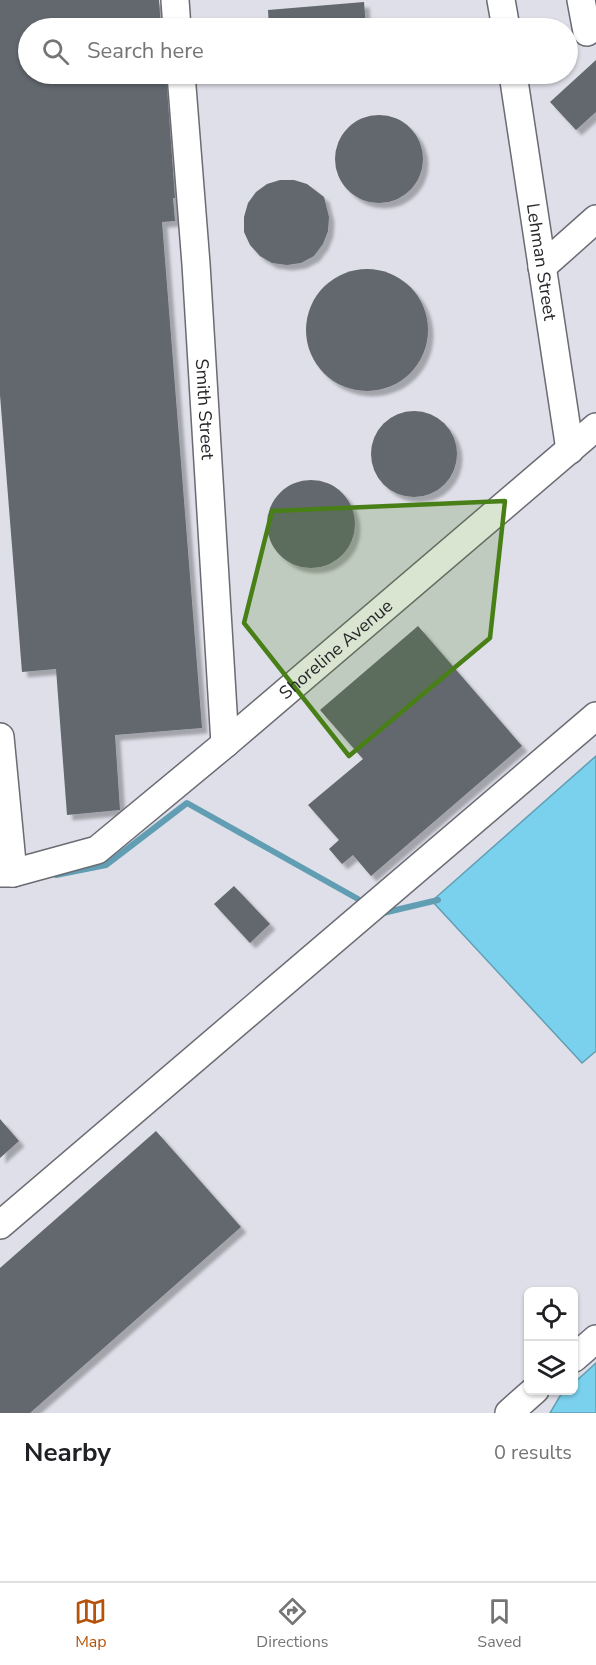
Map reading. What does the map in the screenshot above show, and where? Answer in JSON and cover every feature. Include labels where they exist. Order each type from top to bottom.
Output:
[{"type":"street","points":[[175,0],[176,18]]},
{"type":"street","points":[[501,0],[504,18]]},
{"type":"street","points":[[581,0],[586,32]]},
{"type":"street","name":"Smith Street","points":[[182,84],[189,161],[225,744]]},
{"type":"street","name":"Lehman Street","points":[[515,84],[570,450]]},
{"type":"street","points":[[542,267],[596,219]]},
{"type":"street","name":"Shoreline Avenue","points":[[7,873],[97,850],[225,744],[596,427]]},
{"type":"street","points":[[3,1216],[596,716]]},
{"type":"street","points":[[0,737],[7,873]]},
{"type":"street","points":[[578,1354],[596,1339]]},
{"type":"street","points":[[509,1413],[529,1395]]},
{"type":"highlighted area","points":[[505,501],[490,638],[349,756],[244,623],[272,511]]},
{"type":"water","points":[[596,756],[596,1051],[582,1063],[432,901]]},
{"type":"water","points":[[596,1363],[596,1413],[550,1413],[561,1395],[578,1395],[578,1379]]},
{"type":"building","points":[[0,0],[159,0],[160,18],[18,18],[18,84],[167,84],[175,221],[162,222],[202,728],[115,735],[120,810],[67,815],[56,669],[22,672],[0,395]]},
{"type":"building","points":[[364,2],[365,18],[268,18],[268,10]]},
{"type":"building","points":[[596,60],[596,112],[576,130],[550,102],[570,84],[578,84],[578,76]]},
{"type":"building","points":[[379,115],[396,119],[410,128],[419,142],[423,159],[419,176],[410,190],[396,199],[379,203],[362,199],[348,190],[339,176],[335,159],[339,142],[348,128],[362,119]]},
{"type":"building","points":[[280,180],[294,180],[307,184],[324,197],[329,217],[328,231],[323,244],[314,256],[301,263],[287,265],[272,263],[260,256],[250,245],[244,232],[244,217],[248,203],[256,192],[267,184]]},
{"type":"building","points":[[367,269],[390,274],[410,287],[423,307],[428,330],[423,353],[410,373],[390,386],[367,391],[344,386],[324,373],[311,353],[306,330],[311,307],[324,287],[344,274]]},
{"type":"building","points":[[414,411],[430,415],[444,424],[453,438],[457,454],[453,470],[444,484],[430,493],[414,497],[398,493],[384,484],[375,470],[371,454],[375,438],[384,424],[398,415]]},
{"type":"building","points":[[311,480],[328,483],[342,493],[352,507],[355,524],[352,541],[342,555],[328,565],[311,568],[294,565],[280,555],[270,541],[267,524],[270,507],[280,493],[294,483]]},
{"type":"building","points":[[418,626],[522,746],[371,876],[353,855],[342,864],[329,849],[339,840],[308,805],[363,759],[320,710]]},
{"type":"building","points":[[234,886],[270,924],[250,943],[214,904]]},
{"type":"building","points":[[0,1119],[19,1141],[0,1158]]},
{"type":"building","points":[[156,1131],[241,1227],[30,1413],[0,1413],[0,1268]]},
{"type":"waterway","points":[[56,875],[106,865],[187,803],[358,899]]},
{"type":"waterway","points":[[383,913],[438,900]]}]
